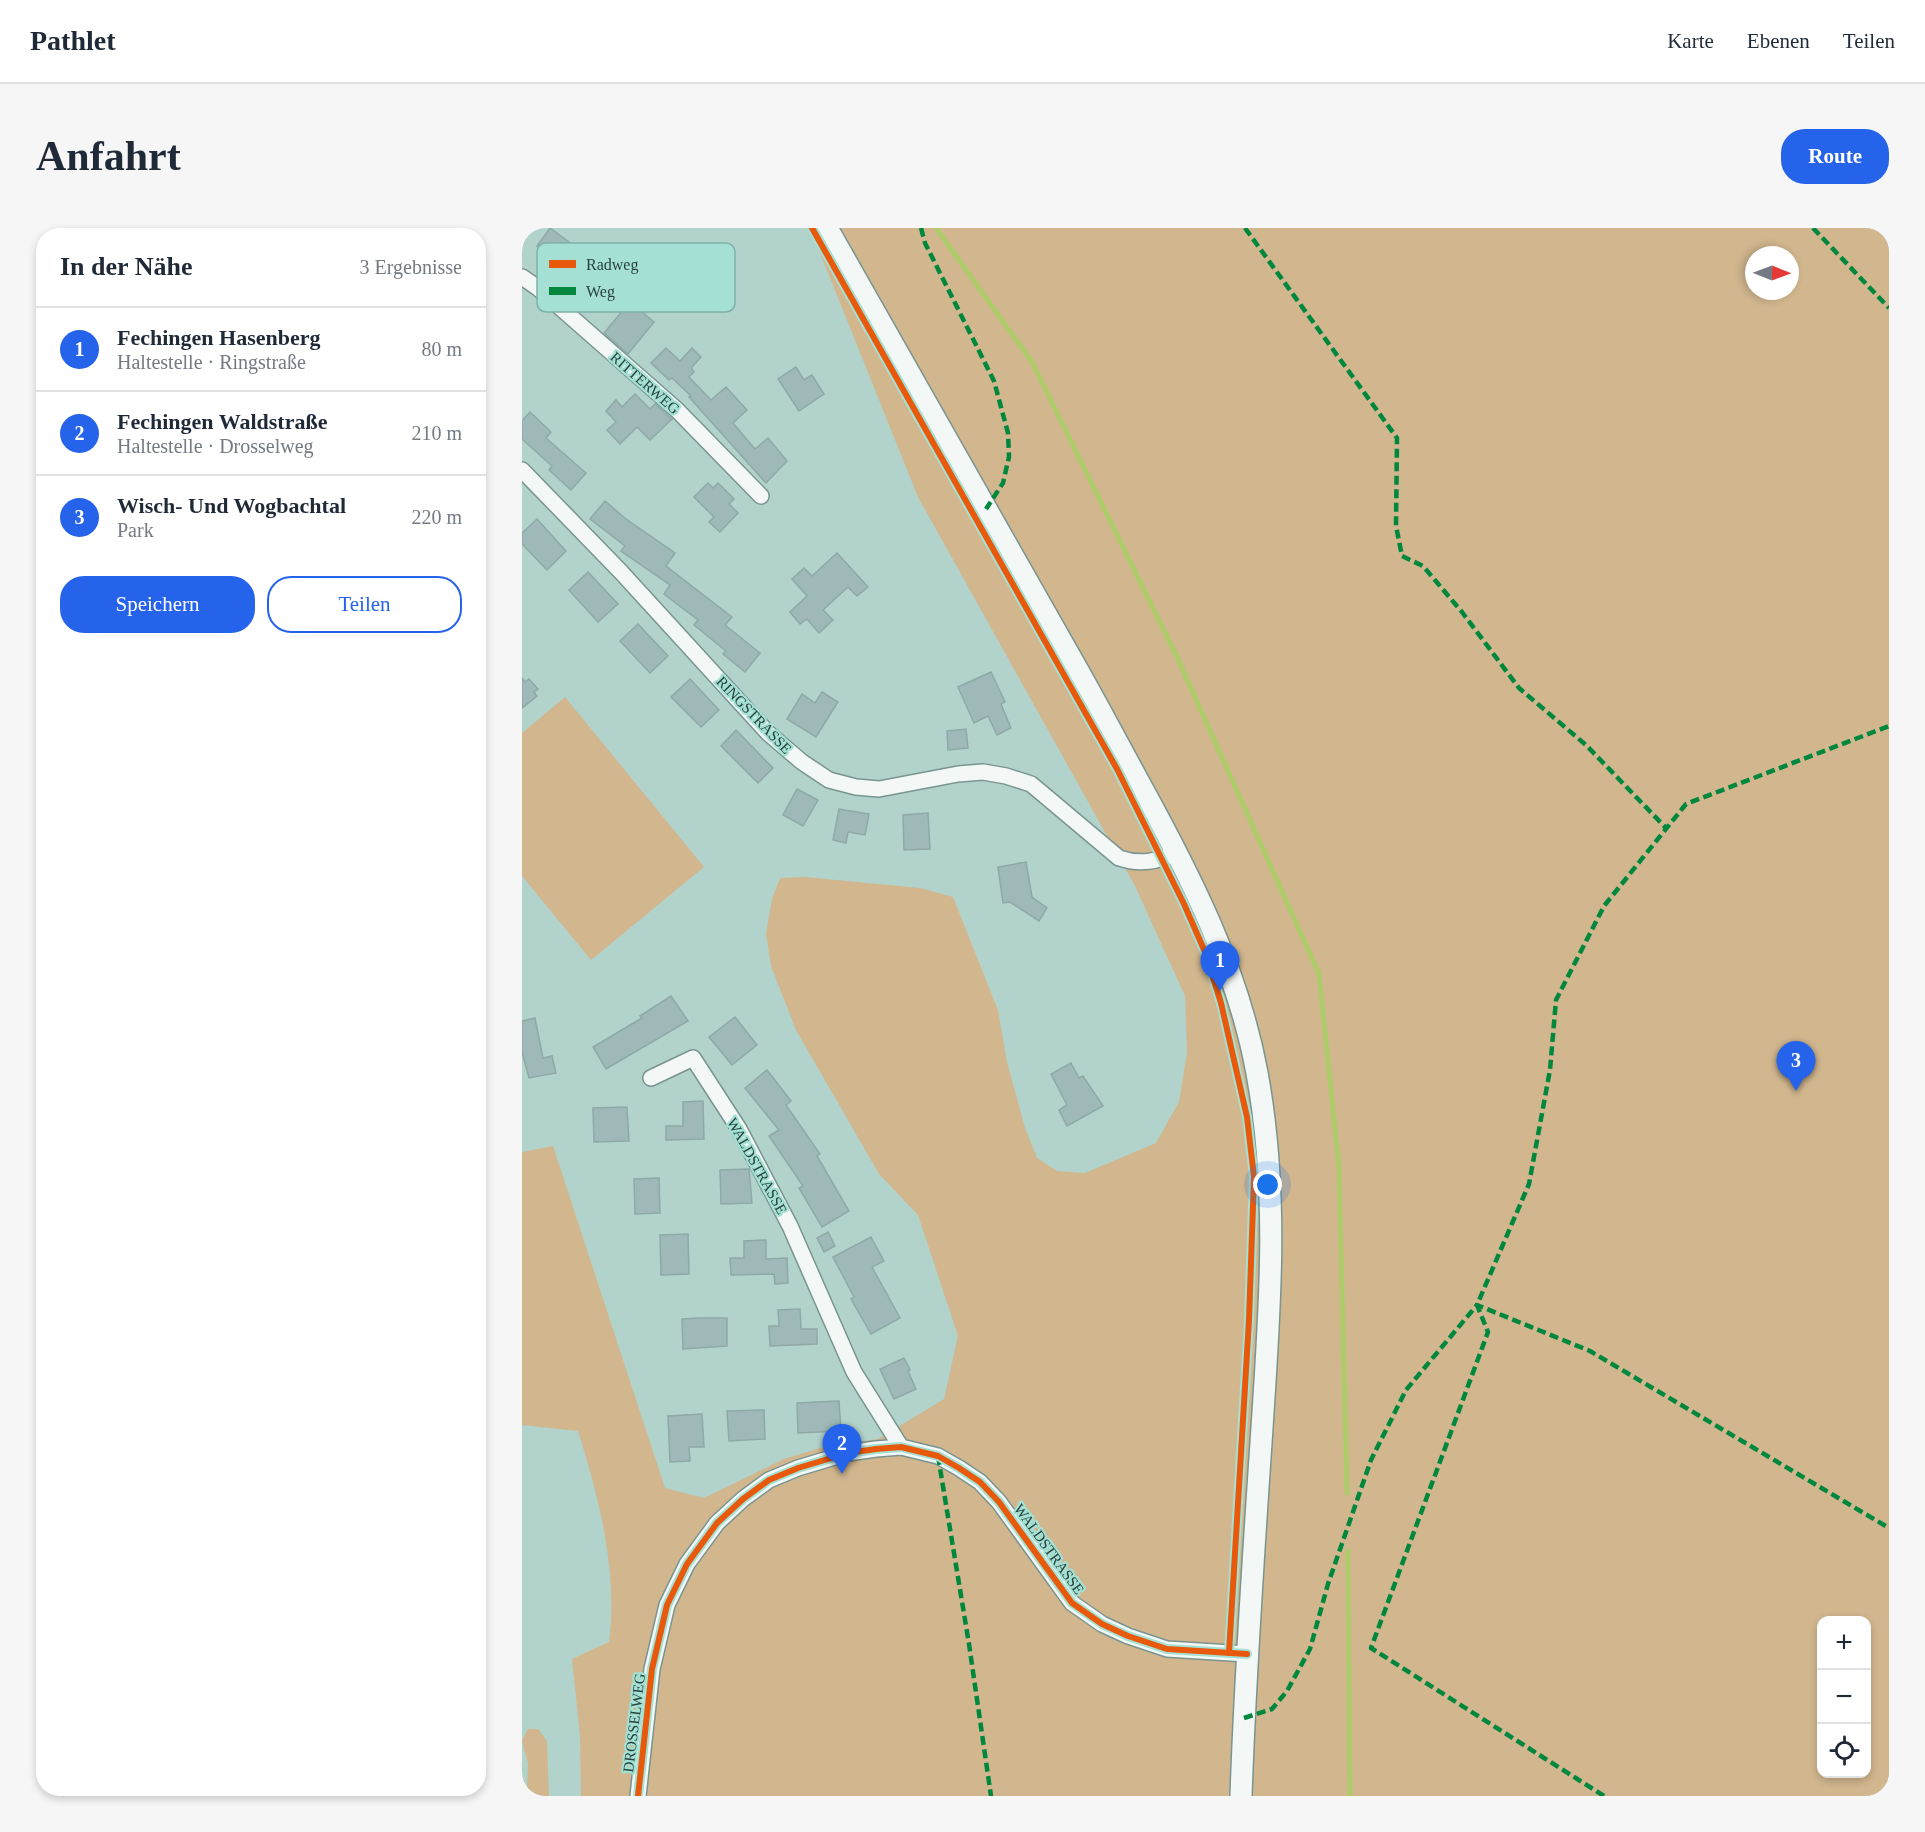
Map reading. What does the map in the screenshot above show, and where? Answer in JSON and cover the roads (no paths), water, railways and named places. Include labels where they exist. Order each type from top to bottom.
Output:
[{"type":"main road","points":[[827,228],[1088,687],[1177,852],[1213,929],[1245,1024],[1257,1071],[1271,1195],[1272,1284],[1247,1654],[1241,1796]]},
{"type":"street","name":"RITTERWEG","points":[[522,277],[537,287]]},
{"type":"street","name":"RITTERWEG","points":[[565,312],[677,410],[760,496]]},
{"type":"street","name":"RINGSTRASSE","points":[[522,470],[621,572],[768,733],[802,762],[829,780],[856,787],[879,789],[958,774],[982,772],[1006,776],[1031,784],[1119,858],[1136,863],[1163,859],[1177,852]]},
{"type":"street","name":"WALDSTRASSE","points":[[651,1078],[693,1058],[739,1129],[790,1226],[854,1371],[901,1447]]},
{"type":"street","name":"WALDSTRASSE","points":[[876,1449],[901,1447],[938,1456],[980,1482],[999,1502],[1072,1603],[1102,1624],[1128,1636],[1167,1648],[1247,1654]]},
{"type":"street","name":"DROSSELWEG","points":[[638,1796],[652,1669],[667,1605],[687,1564],[717,1522],[769,1480],[798,1468],[848,1453],[876,1449]]},
{"type":"waterway","points":[[936,228],[1032,362],[1177,657],[1319,974],[1339,1167],[1347,1493]]},
{"type":"waterway","points":[[1348,1551],[1350,1796]]},
{"type":"place","name":"Fechingen Hasenberg","points":[[1220,991]]},
{"type":"place","name":"Wisch- Und Wogbachtal","points":[[1796,1091]]},
{"type":"place","name":"Fechingen Waldstraße","points":[[842,1474]]}]
